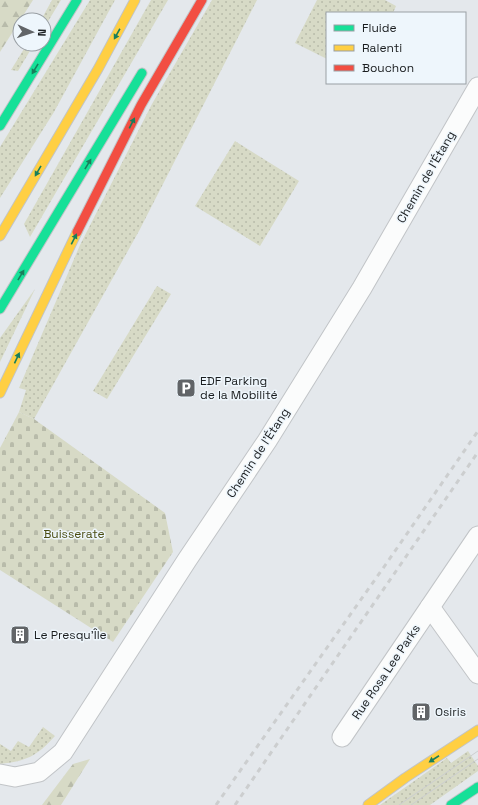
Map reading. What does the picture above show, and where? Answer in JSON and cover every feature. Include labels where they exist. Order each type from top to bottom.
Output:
[{"type":"main road","points":[[0,126],[77,0]]},
{"type":"main road","points":[[0,236],[98,69],[135,0]]},
{"type":"main road","points":[[0,393],[56,274],[138,112],[202,0]]},
{"type":"main road","points":[[0,308],[146,67]]},
{"type":"main road","points":[[368,805],[405,778],[478,730]]},
{"type":"main road","points":[[451,805],[478,787]]},
{"type":"street","name":"Chemin de l'Étang","points":[[0,774],[15,777],[39,772],[63,752],[187,560],[267,440],[362,288],[478,87]]},
{"type":"street","name":"Rue Rosa Lee Parks","points":[[342,737],[478,536]]},
{"type":"street","points":[[430,607],[478,674]]},
{"type":"green space","points":[[0,0],[33,0],[25,12],[12,12],[12,33],[0,52]]},
{"type":"green space","points":[[52,0],[61,0],[52,15],[52,12],[45,12]]},
{"type":"green space","points":[[90,0],[115,0],[54,112],[0,198],[0,147]]},
{"type":"green space","points":[[151,0],[168,0],[30,237],[24,224]]},
{"type":"green space","points":[[212,0],[257,0],[139,231],[34,419],[19,412],[26,390],[19,388],[80,245],[152,104]]},
{"type":"green space","points":[[317,0],[385,0],[396,6],[393,12],[326,12],[326,58],[295,43]]},
{"type":"green space","points":[[22,52],[29,52],[18,71],[11,70]]},
{"type":"green space","points":[[235,141],[299,181],[260,246],[195,206]]},
{"type":"green space","points":[[157,286],[171,294],[107,399],[93,391]]},
{"type":"green space","points":[[35,289],[0,362],[0,338]]},
{"type":"green space","name":"Buisserate","points":[[19,412],[34,419],[165,513],[173,552],[113,642],[0,570],[0,448]]},
{"type":"green space","points":[[43,727],[55,736],[43,748],[25,759],[0,764],[0,744],[11,751],[18,741],[29,747]]},
{"type":"green space","points":[[468,751],[478,766],[478,771],[430,805],[380,805],[447,758],[451,763]]},
{"type":"green space","points":[[90,759],[61,805],[42,805],[73,764]]},
{"type":"tram line","points":[[399,805],[478,751]]},
{"type":"tram line","points":[[411,805],[478,759]]},
{"type":"railway","points":[[216,805],[478,431]]},
{"type":"railway","points":[[235,805],[478,452]]},
{"type":"traffic: fast","points":[[0,126],[77,0]]},
{"type":"traffic: fast","points":[[0,309],[142,73]]},
{"type":"traffic: fast","points":[[451,805],[478,787]]},
{"type":"traffic: slow","points":[[0,236],[98,69],[135,0]]},
{"type":"traffic: slow","points":[[0,393],[77,232]]},
{"type":"traffic: slow","points":[[368,805],[405,778],[478,730]]},
{"type":"traffic: jam","points":[[77,232],[141,105],[202,0]]},
{"type":"place","name":"EDF Parking de la Mobilité","points":[[186,388]]},
{"type":"place","name":"Le Presqu'Île","points":[[20,635]]},
{"type":"place","name":"Osiris","points":[[421,712]]}]
